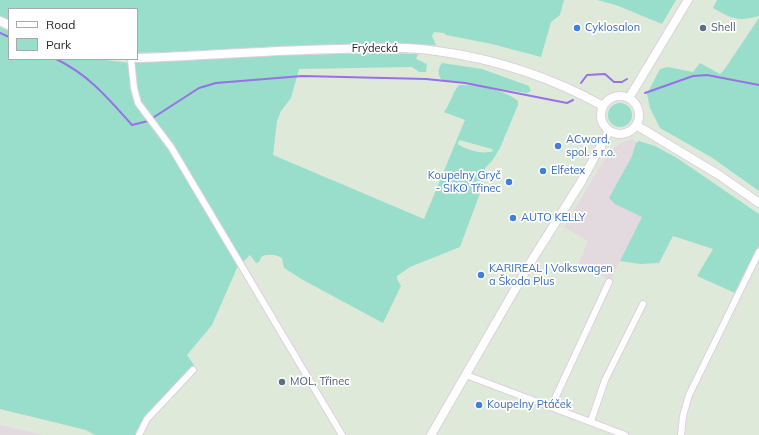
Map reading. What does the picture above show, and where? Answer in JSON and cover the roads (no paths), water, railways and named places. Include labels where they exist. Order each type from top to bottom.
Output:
[{"type":"main road","points":[[629,98],[688,0]]},
{"type":"main road","name":"Frýdecká","points":[[138,58],[298,50],[384,48],[435,50],[476,57],[524,70],[566,87],[603,106]]},
{"type":"main road","points":[[618,96],[629,98],[634,102],[639,113],[636,125],[628,133],[622,134],[609,131],[602,123],[600,117],[603,106],[607,101],[618,96]]},
{"type":"main road","points":[[636,125],[719,175],[759,203]]},
{"type":"main road","points":[[431,435],[532,260],[581,182],[609,131]]},
{"type":"street","points":[[130,60],[138,102],[171,146],[342,435]]},
{"type":"street","points":[[681,435],[683,416],[689,395],[759,252]]},
{"type":"street","points":[[551,407],[609,282]]},
{"type":"street","points":[[591,421],[605,380],[643,304]]},
{"type":"street","points":[[139,435],[147,420],[193,370]]},
{"type":"street","points":[[466,375],[625,435]]},
{"type":"waterway","points":[[0,33],[8,37]]},
{"type":"waterway","points":[[58,60],[68,65],[88,80],[106,96],[132,125],[148,121],[199,88],[216,83],[302,76],[426,79],[465,83],[567,103],[573,100]]},
{"type":"waterway","points":[[581,83],[587,75],[605,74],[614,82],[622,82],[627,79]]},
{"type":"waterway","points":[[645,93],[693,76],[707,75],[759,85]]},
{"type":"place","name":"Cyklosalon","points":[[577,28]]},
{"type":"place","name":"Shell","points":[[703,28]]},
{"type":"place","name":"ACword, spol. s r.o.","points":[[558,146]]},
{"type":"place","name":"Elfetex","points":[[543,171]]},
{"type":"place","name":"Koupelny Gryč - SIKO Třinec","points":[[509,182]]},
{"type":"place","name":"AUTO KELLY","points":[[513,218]]},
{"type":"place","name":"KARIREAL | Volkswagen a Škoda Plus","points":[[481,275]]},
{"type":"place","name":"MOL, Třinec","points":[[282,382]]},
{"type":"place","name":"Koupelny Ptáček","points":[[479,405]]}]
